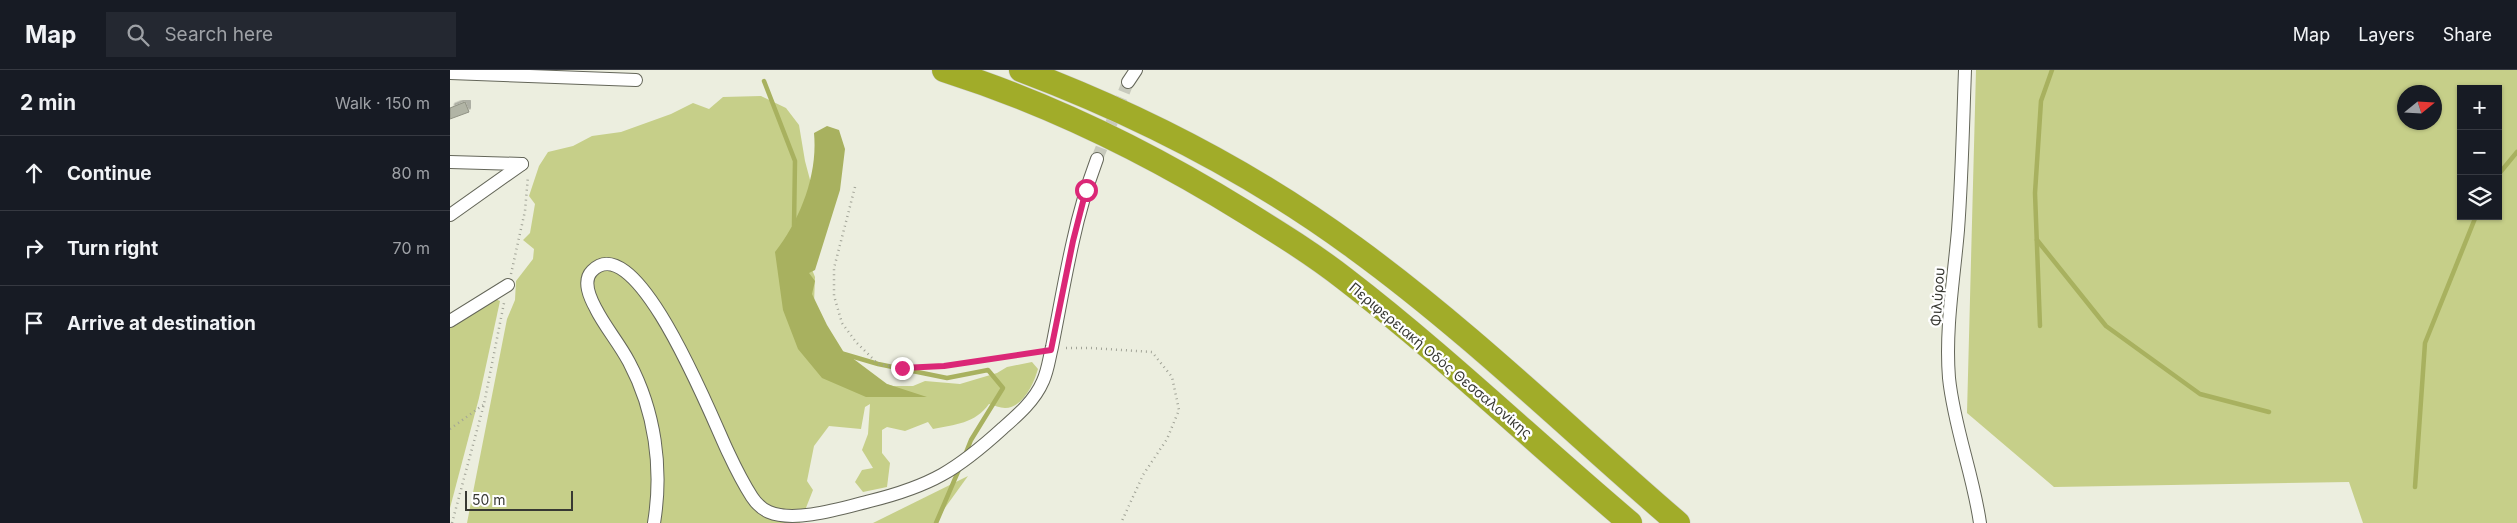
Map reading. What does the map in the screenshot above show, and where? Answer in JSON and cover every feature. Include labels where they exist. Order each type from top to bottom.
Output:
[{"type":"highway","name":"Περιφερειακή Οδός Θεσσαλονίκης","points":[[944,70],[1066,116],[1133,148],[1280,233],[1344,278],[1408,329],[1630,523]]},
{"type":"highway","points":[[1021,70],[1182,140],[1259,183],[1322,224],[1384,269],[1490,356],[1678,523]]},
{"type":"street","points":[[1128,82],[1136,70]]},
{"type":"street","name":"Φιλύρου","points":[[1965,70],[1949,377],[1957,421],[1973,478],[1980,523]]},
{"type":"street","points":[[450,74],[636,80]]},
{"type":"street","points":[[654,523],[658,467],[652,425],[633,370],[591,298],[587,280],[593,270],[611,264],[619,267],[633,278],[644,291],[683,352],[728,451],[752,497],[769,512],[796,517],[856,504],[919,487],[944,476],[993,438],[1019,414],[1036,394],[1043,382],[1079,215],[1097,158]]},
{"type":"street","points":[[450,162],[522,164]]},
{"type":"street","points":[[450,215],[522,164]]},
{"type":"street","points":[[450,321],[508,285]]},
{"type":"path","points":[[452,523],[484,404],[525,211],[528,186],[527,170],[522,164]]},
{"type":"path","points":[[855,187],[834,268],[834,296],[842,323],[878,364],[902,368],[944,366],[1051,350],[1091,348],[1152,352],[1172,377],[1179,410],[1167,439],[1142,475],[1121,523]]},
{"type":"path","points":[[450,428],[484,404]]},
{"type":"shaded area","points":[[1976,70],[2517,70],[2517,523],[2363,523],[2349,482],[2054,487],[1967,413]]},
{"type":"shaded area","points":[[761,96],[786,108],[799,125],[805,161],[822,225],[811,267],[815,277],[814,304],[819,344],[874,380],[893,386],[913,386],[925,381],[960,384],[997,373],[1007,367],[1032,362],[1038,369],[1027,394],[1011,407],[1003,408],[989,404],[978,415],[957,424],[933,429],[928,422],[905,431],[887,427],[882,430],[882,453],[890,463],[887,487],[863,492],[855,482],[862,470],[873,468],[862,450],[868,434],[870,404],[865,407],[861,429],[829,426],[814,446],[807,481],[813,490],[800,523],[467,523],[507,319],[515,300],[516,281],[533,259],[534,249],[523,240],[530,233],[535,204],[529,196],[539,166],[548,152],[573,146],[592,136],[621,132],[671,114],[693,103],[709,109],[723,97]]},
{"type":"shaded area","points":[[827,126],[839,130],[845,149],[840,190],[815,270],[809,273],[815,281],[812,294],[827,325],[843,351],[887,384],[927,397],[866,397],[822,378],[798,349],[783,310],[775,252],[792,226],[810,181],[813,165],[814,133]]},
{"type":"shaded area","points":[[493,298],[500,301],[479,398],[450,508],[450,328]]},
{"type":"shaded area","points":[[968,476],[934,523],[873,523]]},
{"type":"building","points":[[465,102],[469,112],[450,119],[450,108]]},
{"type":"waterway","points":[[2040,326],[2035,193],[2041,101],[2052,70]]},
{"type":"waterway","points":[[764,81],[795,161],[794,226]]},
{"type":"waterway","points":[[2502,170],[2517,152]]},
{"type":"waterway","points":[[2415,487],[2425,343],[2474,220]]},
{"type":"waterway","points":[[2037,240],[2106,326],[2200,394],[2269,412]]},
{"type":"waterway","points":[[844,354],[878,364],[947,378],[988,370],[1003,388],[971,440],[965,455]]},
{"type":"waterway","points":[[936,523],[960,467]]},
{"type":"tunnel","points":[[1097,159],[1128,82]]},
{"type":"route","points":[[902,368],[944,366],[1051,350],[1073,241],[1086,190]]}]
